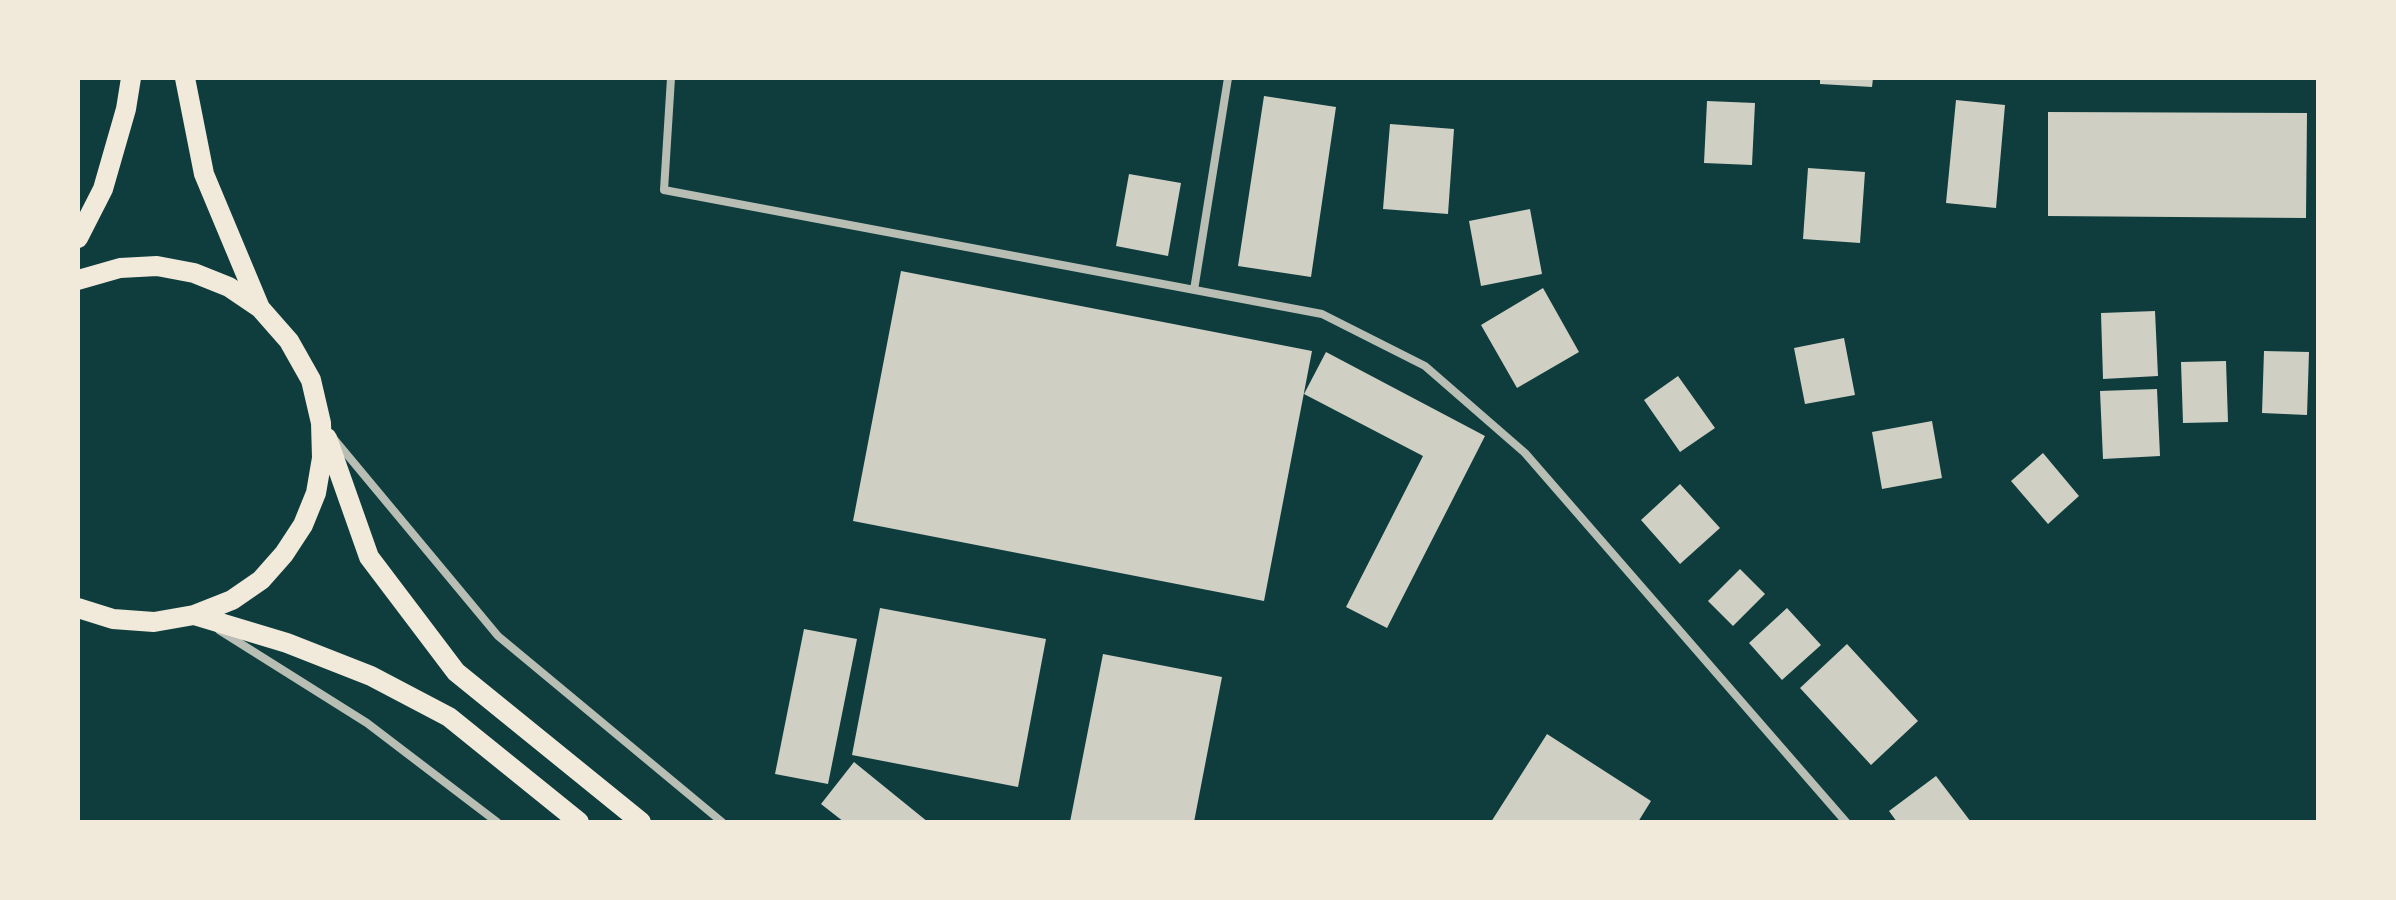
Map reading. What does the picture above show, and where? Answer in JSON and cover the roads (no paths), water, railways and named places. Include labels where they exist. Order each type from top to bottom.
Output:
[{"type":"main road","points":[[78,238],[103,189],[126,109],[131,78]]},
{"type":"main road","points":[[185,78],[204,174],[260,308]]},
{"type":"main road","points":[[78,280],[120,268],[157,266],[194,273],[217,282],[260,308],[289,341],[311,380],[321,423],[369,557],[456,672],[641,822]]},
{"type":"main road","points":[[78,608],[113,619],[154,622],[194,615],[232,600],[261,580],[284,554],[303,525],[316,493],[322,458],[321,423]]},
{"type":"main road","points":[[194,615],[315,654],[371,676],[436,710],[449,717],[579,822]]},
{"type":"street","points":[[671,78],[664,190],[1322,314],[1425,366],[1525,453],[1846,822]]},
{"type":"street","points":[[1194,290],[1228,78]]},
{"type":"street","points":[[321,423],[498,636],[722,822]]},
{"type":"street","points":[[194,615],[367,723],[497,822]]}]
